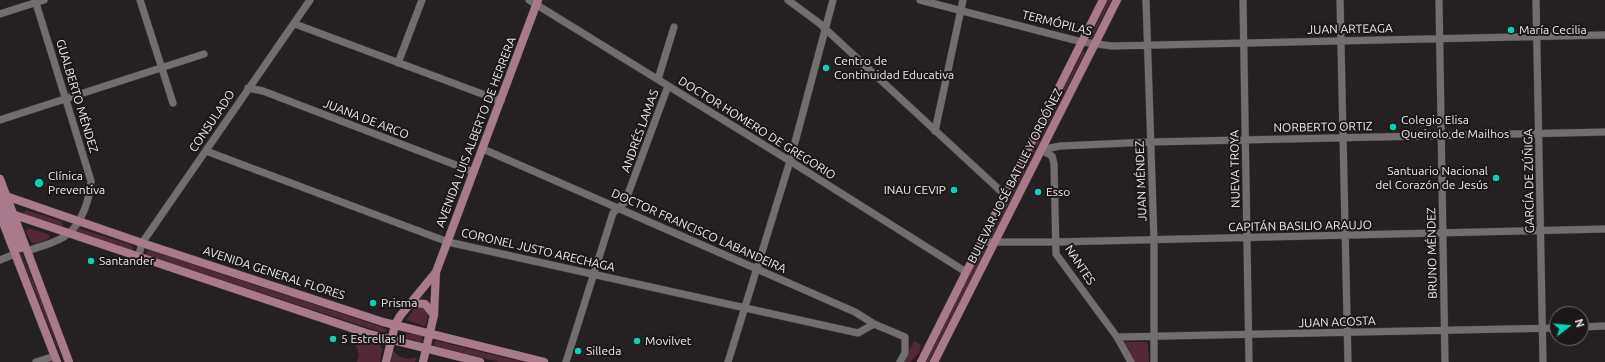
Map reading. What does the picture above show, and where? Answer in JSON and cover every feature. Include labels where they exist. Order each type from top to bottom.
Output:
[{"type":"main road","name":"BULEVAR JOSÉ BATLLE Y ORDÓÑEZ","points":[[920,361],[1103,0]]},
{"type":"main road","name":"BULEVAR JOSÉ BATLLE Y ORDÓÑEZ","points":[[934,362],[1116,0]]},
{"type":"main road","name":"AVENIDA LUIS ALBERTO DE HERRERA","points":[[423,362],[434,315],[436,272],[502,101],[535,1]]},
{"type":"main road","points":[[0,178],[2,196],[15,216],[69,362]]},
{"type":"main road","name":"AVENIDA GENERAL FLORES","points":[[2,196],[395,325],[544,362]]},
{"type":"main road","points":[[0,202],[15,254],[56,359]]},
{"type":"main road","points":[[2,213],[391,340],[477,362]]},
{"type":"main road","points":[[2,213],[22,249],[32,263]]},
{"type":"main road","name":"AVENIDA LUIS ALBERTO DE HERRERA","points":[[386,362],[395,325],[409,303],[436,272]]},
{"type":"main road","points":[[409,303],[425,304],[434,315]]},
{"type":"street","points":[[0,14],[35,1],[44,0]]},
{"type":"street","points":[[140,0],[173,102]]},
{"type":"street","name":"CONSULADO","points":[[138,258],[142,243],[248,88],[295,24],[310,0]]},
{"type":"street","points":[[398,64],[422,0]]},
{"type":"street","points":[[788,0],[825,29],[1005,195]]},
{"type":"street","points":[[728,362],[746,308],[790,161],[834,0]]},
{"type":"street","name":"TERMÓPILAS","points":[[920,0],[1082,42],[1095,44]]},
{"type":"street","points":[[935,131],[963,0]]},
{"type":"street","name":"JUAN MÉNDEZ","points":[[1146,0],[1154,240],[1154,362]]},
{"type":"street","name":"NUEVA TROYA","points":[[1243,0],[1249,362]]},
{"type":"street","points":[[1340,0],[1348,362]]},
{"type":"street","name":"BRUNO MÉNDEZ","points":[[1440,0],[1445,362]]},
{"type":"street","name":"GARCÍA DE ZÚÑIGA","points":[[1536,0],[1543,362]]},
{"type":"street","name":"GUALBERTO MÉNDEZ","points":[[35,1],[91,181],[91,188],[78,222],[68,235]]},
{"type":"street","name":"DOCTOR HOMERO DE GREGORIO","points":[[535,1],[966,272]]},
{"type":"street","points":[[295,24],[398,64],[502,101]]},
{"type":"street","name":"ANDRÉS LAMAS","points":[[658,79],[674,27]]},
{"type":"street","name":"JUAN ARTEAGA","points":[[1095,44],[1147,45],[1605,35]]},
{"type":"street","points":[[0,120],[204,54]]},
{"type":"street","name":"ANDRÉS LAMAS","points":[[566,362],[613,213],[625,202],[668,86]]},
{"type":"street","name":"JUANA DE ARCO","points":[[248,88],[263,91],[474,172]]},
{"type":"street","name":"NORBERTO ORTIZ","points":[[1041,150],[1060,146],[1151,142],[1605,132]]},
{"type":"street","name":"DOCTOR FRANCISCO LABANDEIRA","points":[[483,149],[855,312],[874,324],[905,337],[905,353],[900,362]]},
{"type":"street","name":"NANTES","points":[[1041,150],[1052,156],[1053,159],[1056,254],[1117,337],[1131,362]]},
{"type":"street","name":"CORONEL JUSTO ARECHAGA","points":[[206,151],[448,242],[858,333],[874,324]]},
{"type":"street","name":"CAPITÁN BASILIO ARAUJO","points":[[981,242],[1055,242],[1346,236],[1605,229]]},
{"type":"street","points":[[28,251],[68,235]]},
{"type":"street","points":[[0,260],[15,254]]},
{"type":"street","points":[[1589,327],[1605,326]]},
{"type":"street","name":"JUAN ACOSTA","points":[[1117,337],[1154,338],[1549,328]]},
{"type":"street","points":[[36,362],[56,359]]},
{"type":"shaded area","points":[[1108,0],[1111,0],[1092,38],[1090,38]]},
{"type":"shaded area","points":[[1083,51],[1085,52],[992,237],[990,237],[989,235]]},
{"type":"shaded area","points":[[26,210],[61,221],[63,225],[61,227],[23,214]]},
{"type":"shaded area","points":[[9,225],[45,309],[63,362]]},
{"type":"shaded area","points":[[28,228],[48,234],[50,238],[38,243],[32,243],[26,232]]},
{"type":"shaded area","points":[[78,228],[132,245],[133,249],[131,250],[77,232]]},
{"type":"shaded area","points":[[983,247],[986,249],[929,362],[926,362]]},
{"type":"shaded area","points":[[149,250],[385,328],[387,331],[384,333],[146,255],[146,252]]},
{"type":"shaded area","points":[[416,306],[423,307],[429,313],[425,326],[406,320]]},
{"type":"shaded area","points":[[405,333],[422,336],[423,341],[420,342],[402,337]]},
{"type":"shaded area","points":[[353,335],[379,343],[382,349],[380,362],[357,362],[359,355]]},
{"type":"shaded area","points":[[434,341],[523,362],[499,362],[435,346]]},
{"type":"shaded area","points":[[914,341],[921,345],[919,353],[910,362],[904,362]]},
{"type":"shaded area","points":[[1125,342],[1146,342],[1148,344],[1149,362],[1135,362]]},
{"type":"shaded area","points":[[393,351],[404,358],[410,359],[417,357],[415,362],[391,362]]},
{"type":"place","name":"María Cecilia","points":[[1511,30]]},
{"type":"place","name":"Centro de Continuidad Educativa","points":[[826,68]]},
{"type":"place","name":"Colegio Elisa Queirolo de Mailhos","points":[[1393,127]]},
{"type":"place","name":"Santuario Nacional del Corazón de Jesús","points":[[1496,178]]},
{"type":"place","name":"Clínica Preventiva","points":[[39,183]]},
{"type":"place","name":"INAU CEVIP","points":[[954,190]]},
{"type":"place","name":"Esso","points":[[1038,192]]},
{"type":"place","name":"Santander","points":[[91,261]]},
{"type":"place","name":"Prisma","points":[[373,303]]},
{"type":"place","name":"5 Estrellas II","points":[[333,339]]},
{"type":"place","name":"Movilvet","points":[[637,341]]},
{"type":"place","name":"Silleda","points":[[578,351]]}]
